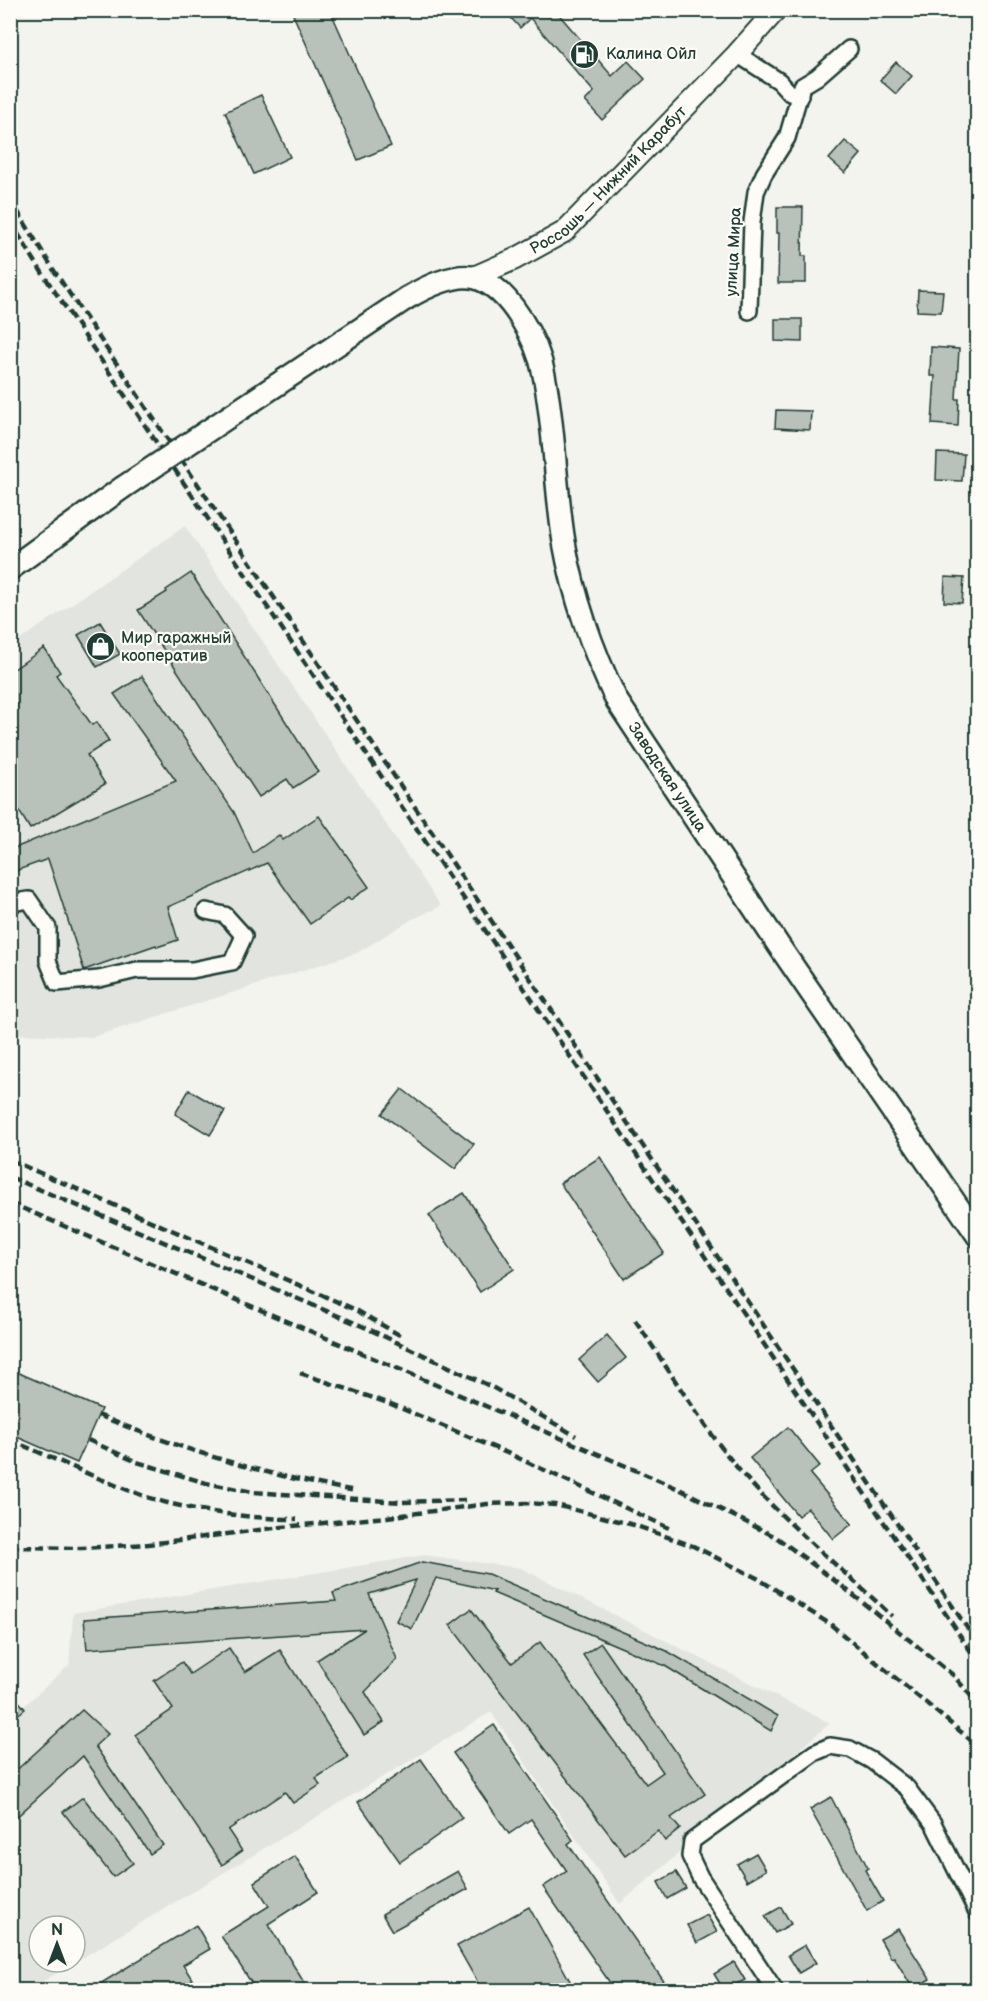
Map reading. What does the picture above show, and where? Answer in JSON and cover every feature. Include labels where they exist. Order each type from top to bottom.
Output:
[{"type":"main road","name":"Россошь — Нижний Карабут","points":[[10,569],[122,489],[407,298],[427,286],[451,279],[474,277]]},
{"type":"main road","name":"Заводская улица","points":[[474,277],[490,285],[502,295],[527,327],[544,373],[564,542],[583,623],[598,662],[617,701],[779,946],[978,1236]]},
{"type":"street","name":"Россошь — Нижний Карабут","points":[[474,277],[515,259],[564,232],[737,54],[776,10]]},
{"type":"street","name":"улица Мира","points":[[749,311],[752,222],[756,192],[764,174],[787,138],[802,87],[849,49]]},
{"type":"street","points":[[737,54],[779,81],[790,93],[800,96]]},
{"type":"street","points":[[10,903],[29,900],[48,928],[48,961],[57,983],[99,980],[137,970],[192,970],[232,962],[244,936],[225,915],[206,911]]},
{"type":"street","points":[[776,1990],[700,1877],[690,1856],[692,1841],[814,1753],[830,1746],[850,1749],[872,1761],[907,1788],[933,1823],[978,1914]]},
{"type":"shaded area","name":"Мир гаражный кооператив","points":[[185,526],[441,906],[411,920],[357,953],[93,1037],[11,1034],[11,646]]},
{"type":"shaded area","points":[[424,1555],[521,1568],[830,1723],[620,1904],[491,1712],[87,1955],[87,1914],[27,1914],[27,1974],[56,1974],[29,1990],[11,1990],[11,1718],[69,1665],[73,1613]]},
{"type":"building","points":[[291,10],[330,10],[391,146],[358,160]]},
{"type":"building","points":[[504,10],[555,10],[612,76],[628,61],[645,79],[602,120],[585,101],[594,92],[530,18],[520,28]]},
{"type":"building","points":[[896,62],[912,76],[896,94],[880,80]]},
{"type":"building","points":[[261,95],[290,157],[254,174],[225,112]]},
{"type":"building","points":[[845,141],[861,154],[845,173],[829,159]]},
{"type":"building","points":[[777,207],[803,207],[802,256],[806,256],[806,283],[778,283]]},
{"type":"building","points":[[918,290],[943,291],[941,312],[917,311]]},
{"type":"building","points":[[775,319],[802,319],[802,342],[775,341]]},
{"type":"building","points":[[931,347],[959,349],[956,399],[959,399],[958,426],[932,424],[935,376],[930,376]]},
{"type":"building","points":[[776,410],[811,411],[810,430],[775,428]]},
{"type":"building","points":[[937,453],[964,454],[962,481],[936,480]]},
{"type":"building","points":[[191,573],[318,772],[293,788],[287,779],[259,797],[138,610],[167,592],[166,590]]},
{"type":"building","points":[[945,577],[964,578],[962,603],[944,602]]},
{"type":"building","points":[[100,622],[120,654],[97,667],[78,635]]},
{"type":"building","points":[[44,648],[60,672],[56,675],[92,725],[97,722],[109,741],[87,755],[105,784],[30,829],[10,796],[10,672]]},
{"type":"building","points":[[142,676],[234,812],[253,853],[279,835],[283,840],[319,816],[369,887],[350,900],[348,898],[310,924],[267,863],[168,907],[178,940],[157,947],[156,945],[84,970],[48,859],[10,873],[10,850],[176,781],[114,694]]},
{"type":"building","points":[[402,1089],[474,1144],[455,1169],[382,1114]]},
{"type":"building","points":[[189,1090],[225,1111],[210,1135],[175,1114]]},
{"type":"building","points":[[600,1157],[664,1253],[624,1279],[560,1183]]},
{"type":"building","points":[[464,1193],[514,1269],[480,1292],[429,1215]]},
{"type":"building","points":[[607,1335],[626,1358],[598,1382],[579,1360]]},
{"type":"building","points":[[10,1369],[101,1409],[77,1463],[10,1434]]},
{"type":"building","points":[[788,1427],[820,1466],[810,1474],[852,1524],[833,1539],[808,1508],[798,1516],[750,1458]]},
{"type":"building","points":[[422,1562],[488,1574],[667,1651],[778,1716],[771,1731],[665,1666],[493,1593],[495,1591],[436,1578],[412,1629],[396,1621],[416,1580],[369,1594],[397,1659],[365,1692],[384,1722],[364,1735],[317,1660],[365,1629],[87,1649],[84,1619],[336,1601],[333,1593]]},
{"type":"building","points":[[471,1609],[512,1663],[540,1642],[646,1784],[663,1772],[583,1655],[601,1643],[705,1794],[671,1818],[680,1829],[665,1841],[658,1831],[625,1855],[450,1625]]},
{"type":"building","points":[[229,1648],[245,1672],[280,1650],[348,1757],[316,1778],[320,1785],[293,1803],[285,1792],[228,1830],[242,1851],[222,1865],[135,1735],[173,1709],[154,1681],[182,1662],[190,1674]]},
{"type":"building","points":[[10,1691],[25,1709],[10,1721]]},
{"type":"building","points":[[82,1710],[108,1734],[95,1746],[163,1845],[150,1854],[83,1756],[10,1823],[10,1776]]},
{"type":"building","points":[[494,1725],[573,1840],[568,1844],[670,1990],[615,1990],[543,1887],[567,1871],[531,1819],[509,1834],[453,1753]]},
{"type":"building","points":[[421,1759],[462,1818],[400,1862],[358,1802]]},
{"type":"building","points":[[83,1797],[133,1863],[113,1877],[63,1812]]},
{"type":"building","points":[[831,1797],[868,1868],[865,1870],[883,1901],[867,1911],[810,1809]]},
{"type":"building","points":[[756,1853],[766,1870],[747,1881],[737,1864]]},
{"type":"building","points":[[295,1856],[318,1892],[268,1924],[305,1984],[295,1990],[256,1990],[221,1936],[269,1906],[254,1882]]},
{"type":"building","points":[[458,1871],[468,1889],[392,1931],[382,1914]]},
{"type":"building","points":[[676,1872],[686,1888],[667,1899],[658,1882]]},
{"type":"building","points":[[529,1907],[575,1990],[482,1990],[457,1946]]},
{"type":"building","points":[[781,1907],[791,1924],[775,1933],[765,1916]]},
{"type":"building","points":[[707,1915],[717,1932],[697,1943],[687,1925]]},
{"type":"building","points":[[196,1925],[210,1949],[183,1965],[199,1990],[90,1990]]},
{"type":"building","points":[[898,1929],[930,1979],[913,1989],[880,1939]]},
{"type":"building","points":[[805,1945],[816,1963],[799,1973],[788,1955]]},
{"type":"building","points":[[734,1962],[745,1980],[724,1990],[714,1974]]},
{"type":"railway","points":[[10,199],[53,269],[978,1644]]},
{"type":"railway","points":[[10,221],[43,274],[978,1662]]},
{"type":"railway","points":[[10,1160],[354,1309],[403,1337]]},
{"type":"railway","points":[[10,1177],[362,1326],[492,1387],[576,1436]]},
{"type":"railway","points":[[10,1203],[681,1490],[776,1537],[842,1586],[953,1675],[978,1704]]},
{"type":"railway","points":[[635,1320],[703,1421],[746,1478],[799,1532],[892,1616]]},
{"type":"railway","points":[[300,1373],[391,1404],[514,1456],[673,1530]]},
{"type":"railway","points":[[98,1415],[161,1440],[257,1470],[356,1491]]},
{"type":"railway","points":[[10,1440],[113,1484],[164,1502],[221,1513],[261,1518],[297,1519]]},
{"type":"railway","points":[[88,1440],[137,1462],[206,1483],[253,1492],[401,1502],[465,1500]]},
{"type":"railway","points":[[10,1547],[82,1548],[149,1544],[487,1504],[556,1505],[634,1525],[693,1546],[757,1578],[830,1624],[978,1746]]},
{"type":"place","name":"Калина Ойл","points":[[585,54]]},
{"type":"place","name":"Мир гаражный кооператив","points":[[100,647]]}]
